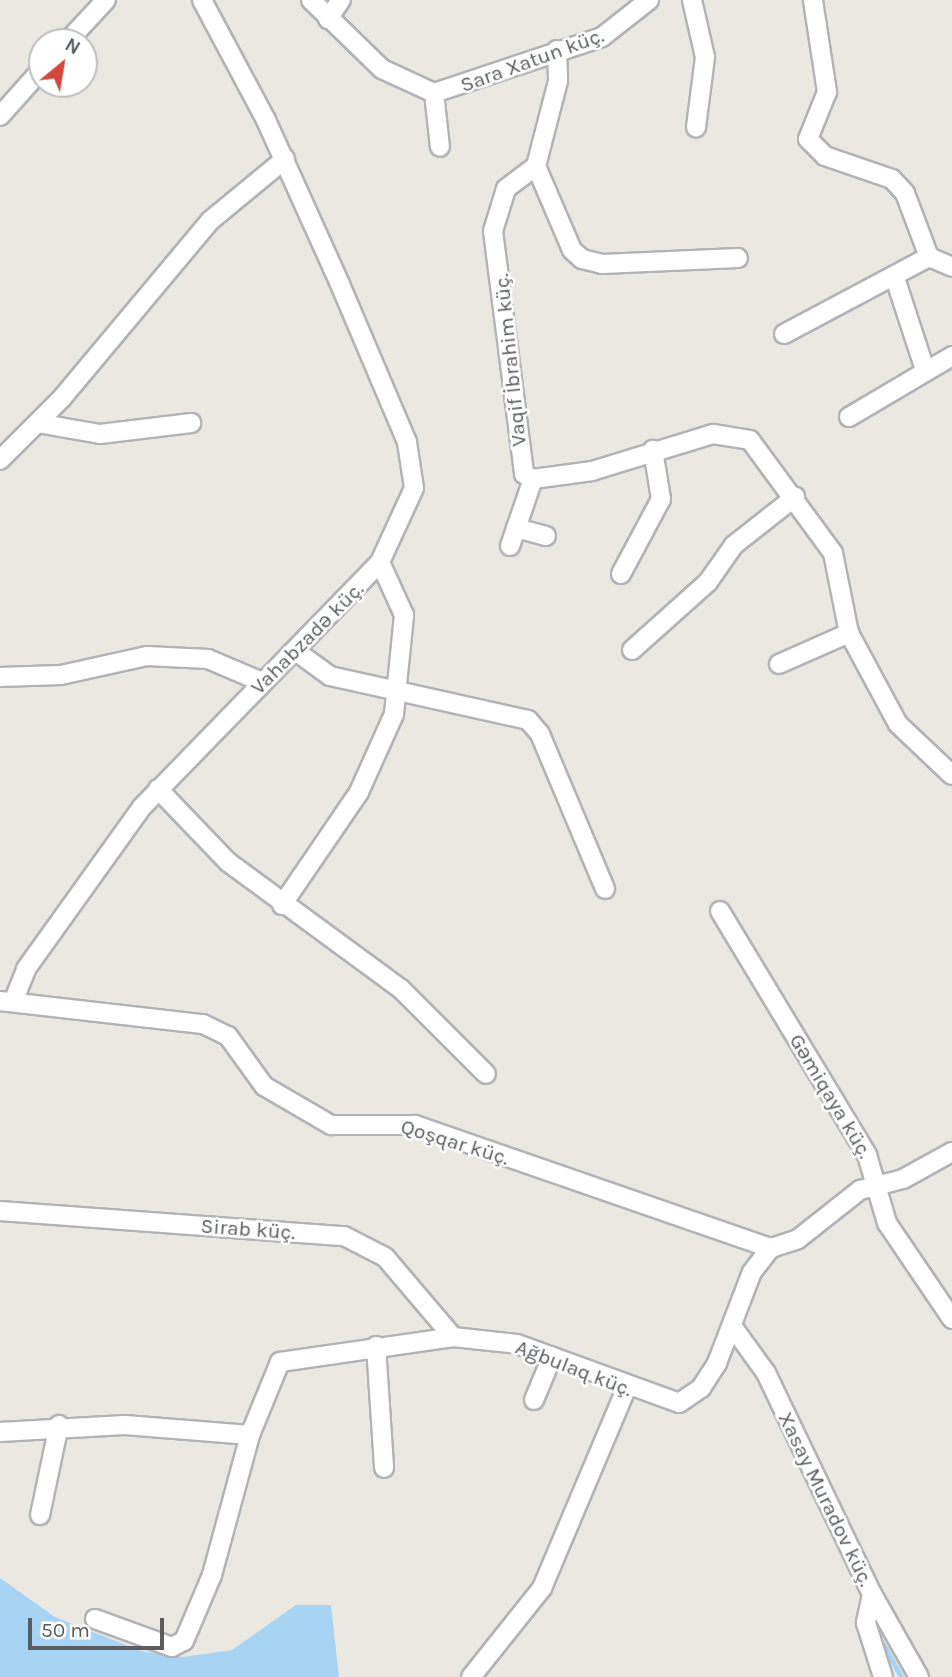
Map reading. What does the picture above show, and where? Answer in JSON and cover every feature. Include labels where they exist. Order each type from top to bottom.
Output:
[{"type":"street","points":[[80,28],[106,0]]},
{"type":"street","name":"Vahabzadə küç.","points":[[7,1001],[26,969],[158,789],[262,682],[298,653],[380,562],[406,513],[413,464],[285,159],[202,0]]},
{"type":"street","name":"Sara Xatun küç.","points":[[311,0],[382,69],[434,93],[503,74],[557,50],[602,37],[649,0]]},
{"type":"street","points":[[328,19],[341,0]]},
{"type":"street","points":[[692,0],[705,57],[696,127]]},
{"type":"street","points":[[813,0],[827,92],[808,138],[825,156],[892,179],[905,193],[929,257],[952,267]]},
{"type":"street","points":[[557,50],[558,81],[536,166],[572,250],[582,259],[602,264],[738,258]]},
{"type":"street","points":[[0,116],[28,85]]},
{"type":"street","points":[[434,93],[440,147]]},
{"type":"street","points":[[3,451],[37,423],[211,220],[285,159]]},
{"type":"street","name":"Vaqif İbrahim küç.","points":[[533,479],[520,465],[520,418],[494,231],[506,189],[536,166]]},
{"type":"street","points":[[785,334],[929,257]]},
{"type":"street","points":[[894,278],[925,370]]},
{"type":"street","points":[[849,417],[952,356]]},
{"type":"street","points":[[37,423],[100,434],[191,423]]},
{"type":"street","points":[[510,546],[533,479],[592,471],[653,450],[713,434],[750,440],[795,497],[833,553],[849,632],[898,724],[952,775]]},
{"type":"street","points":[[621,574],[661,499],[653,450]]},
{"type":"street","points":[[632,650],[708,582],[734,545],[795,497]]},
{"type":"street","points":[[516,528],[546,536]]},
{"type":"street","points":[[282,905],[359,792],[400,692],[404,615],[380,562]]},
{"type":"street","points":[[779,664],[849,632]]},
{"type":"street","points":[[298,653],[330,676],[528,720],[540,734],[605,889]]},
{"type":"street","points":[[0,677],[61,675],[146,656],[208,659],[262,682]]},
{"type":"street","points":[[158,789],[228,862],[282,905],[401,989],[486,1074]]},
{"type":"street","name":"Gəmiqaya küç.","points":[[720,911],[867,1154],[887,1223],[952,1319]]},
{"type":"street","name":"Qoşqar küç.","points":[[7,1001],[210,1026],[240,1049],[264,1086],[331,1125],[415,1125],[771,1248]]},
{"type":"street","points":[[771,1248],[798,1239],[849,1196],[875,1185],[903,1179],[952,1152]]},
{"type":"street","name":"Sirab küç.","points":[[0,1211],[344,1236],[385,1257],[453,1337]]},
{"type":"street","name":"Ağbulaq küç.","points":[[250,1435],[280,1362],[376,1346],[453,1337],[517,1344],[626,1389],[666,1402],[689,1399],[735,1330],[752,1272],[771,1248]]},
{"type":"street","name":"Xasay Muradov küç.","points":[[735,1330],[766,1373],[872,1594],[866,1623],[881,1676]]},
{"type":"street","points":[[376,1346],[383,1468]]},
{"type":"street","points":[[534,1400],[552,1357]]},
{"type":"street","points":[[471,1677],[542,1588],[626,1389]]},
{"type":"street","points":[[40,1515],[58,1425]]},
{"type":"street","points":[[0,1432],[58,1425],[250,1435],[212,1575],[184,1641],[172,1647],[95,1619]]},
{"type":"street","points":[[872,1594],[919,1677]]},
{"type":"water","points":[[0,1578],[55,1617],[141,1651],[183,1657],[232,1650],[296,1605],[331,1605],[339,1677],[0,1677]]},
{"type":"waterway","points":[[883,1644],[901,1677]]}]
